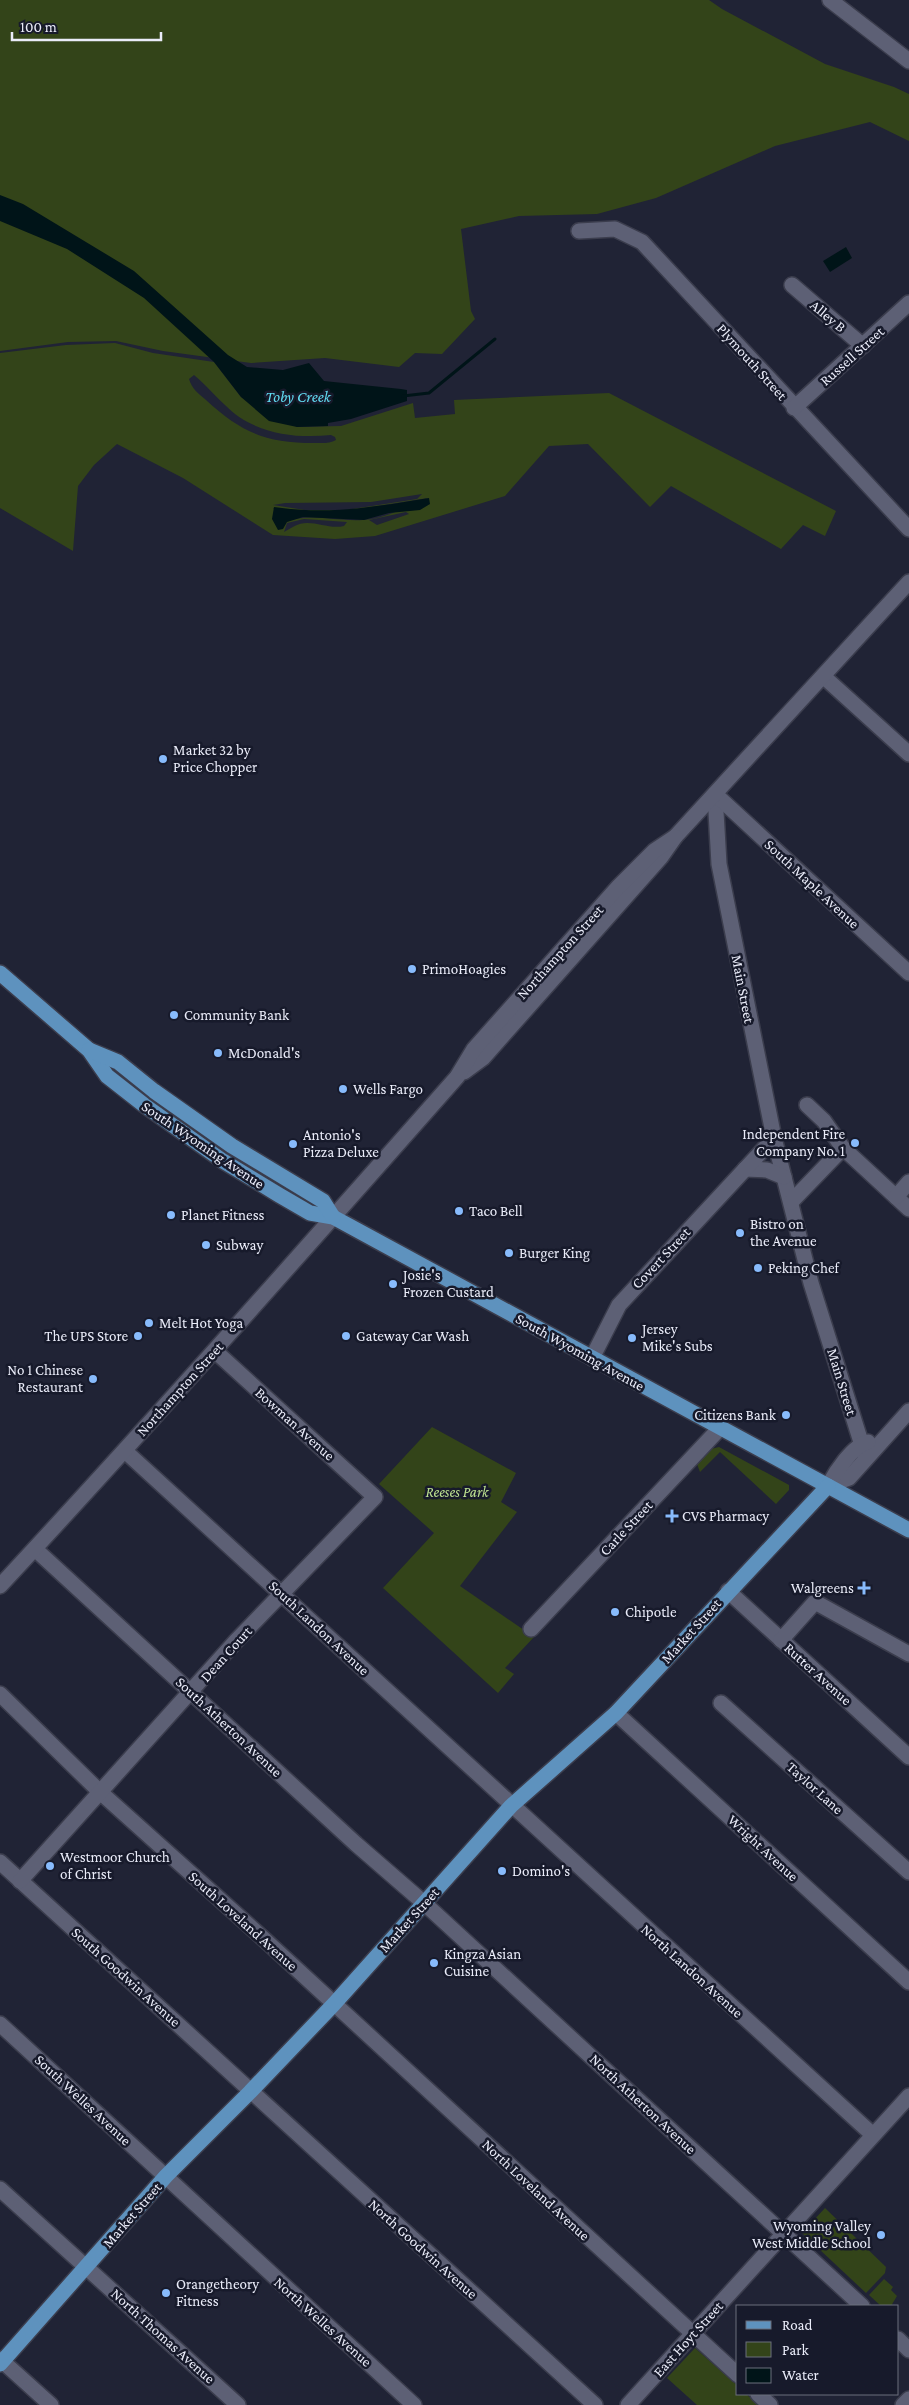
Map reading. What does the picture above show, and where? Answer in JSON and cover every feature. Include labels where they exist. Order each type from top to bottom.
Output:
[{"type":"main road","name":"South Wyoming Avenue","points":[[0,973],[89,1050],[118,1062],[154,1091],[232,1146],[323,1201],[333,1217],[909,1530]]},
{"type":"main road","name":"Market Street","points":[[1,2362],[166,2176],[334,2004],[511,1806],[616,1713],[828,1486]]},
{"type":"street","points":[[834,1],[909,61]]},
{"type":"street","name":"Plymouth Street","points":[[579,231],[615,229],[642,242],[794,408],[909,529]]},
{"type":"street","name":"Alley B","points":[[792,285],[863,346]]},
{"type":"street","name":"Russell Street","points":[[794,408],[909,303]]},
{"type":"street","points":[[715,794],[909,582]]},
{"type":"street","points":[[824,676],[909,754]]},
{"type":"street","name":"Northampton Street","points":[[0,1586],[215,1351],[457,1077],[483,1058],[661,857],[675,837],[715,794]]},
{"type":"street","name":"South Maple Avenue","points":[[715,794],[909,973]]},
{"type":"street","name":"Main Street","points":[[715,794],[719,864],[774,1138],[816,1302],[866,1458]]},
{"type":"street","points":[[807,1105],[824,1121],[844,1148],[909,1209]]},
{"type":"street","name":"Covert Street","points":[[592,1358],[619,1305],[774,1138]]},
{"type":"street","points":[[790,1202],[844,1148]]},
{"type":"street","points":[[745,1169],[767,1170],[784,1177]]},
{"type":"street","points":[[896,1197],[909,1182]]},
{"type":"street","name":"Bowman Avenue","points":[[215,1351],[375,1497]]},
{"type":"street","name":"Market Street","points":[[828,1486],[849,1478],[909,1411]]},
{"type":"street","name":"Carle Street","points":[[531,1629],[720,1428]]},
{"type":"street","points":[[861,1444],[884,1439]]},
{"type":"street","name":"Market Street","points":[[828,1486],[835,1472],[861,1444]]},
{"type":"street","name":"South Landon Avenue","points":[[125,1451],[511,1806]]},
{"type":"street","name":"Dean Court","points":[[20,1881],[235,1642],[375,1497]]},
{"type":"street","name":"South Atherton Avenue","points":[[35,1549],[356,1844],[424,1903]]},
{"type":"street","name":"Rutter Avenue","points":[[728,1591],[909,1757]]},
{"type":"street","points":[[781,1640],[815,1602],[909,1654]]},
{"type":"street","name":"South Loveland Avenue","points":[[0,1694],[99,1791],[334,2004]]},
{"type":"street","name":"Taylor Lane","points":[[721,1703],[909,1872]]},
{"type":"street","name":"Wright Avenue","points":[[616,1713],[909,1982]]},
{"type":"street","name":"North Landon Avenue","points":[[511,1806],[873,2135]]},
{"type":"street","name":"South Goodwin Avenue","points":[[0,1862],[250,2092]]},
{"type":"street","name":"North Atherton Avenue","points":[[424,1903],[861,2305]]},
{"type":"street","name":"North Loveland Avenue","points":[[334,2004],[736,2373]]},
{"type":"street","name":"South Welles Avenue","points":[[0,2024],[166,2176]]},
{"type":"street","name":"North Goodwin Avenue","points":[[250,2092],[595,2405]]},
{"type":"street","name":"East Hoyt Street","points":[[628,2405],[909,2096]]},
{"type":"street","name":"North Welles Avenue","points":[[166,2176],[414,2405]]},
{"type":"street","name":"North Thomas Avenue","points":[[0,2189],[238,2405]]},
{"type":"street","points":[[899,2340],[909,2350]]},
{"type":"street","points":[[1,2362],[50,2405]]},
{"type":"street","points":[[759,2395],[770,2405]]},
{"type":"street","points":[[903,2405],[909,2399]]},
{"type":"green space","points":[[0,0],[709,0],[722,9],[825,64],[894,87],[909,94],[909,141],[870,122],[775,146],[656,198],[597,214],[519,216],[461,229],[471,311],[475,319],[442,354],[415,353],[399,367],[325,358],[251,363],[163,351],[116,341],[68,342],[0,351]]},
{"type":"green space","points":[[115,343],[153,353],[214,362],[241,397],[297,427],[341,426],[413,403],[415,418],[455,414],[454,400],[609,393],[836,511],[825,536],[803,525],[781,549],[671,486],[650,507],[588,444],[549,446],[505,496],[375,536],[335,539],[273,535],[183,478],[117,444],[94,465],[78,486],[73,551],[0,508],[0,353],[66,345]],"holes":[[[194,375],[236,414],[261,428],[288,435],[331,435],[336,440],[325,443],[281,441],[255,434],[219,411],[196,391],[189,379]],[[422,494],[417,499],[346,510],[305,510],[273,505],[285,503],[371,502]],[[428,498],[388,515],[363,520],[305,518],[286,522],[273,508],[307,512],[345,511]],[[406,512],[409,514],[377,525],[369,520]],[[304,519],[347,522],[344,526],[339,527],[304,523],[284,532],[287,523]]]},
{"type":"green space","name":"Reeses Park","points":[[432,1427],[516,1473],[501,1502],[517,1512],[460,1586],[534,1637],[505,1668],[514,1674],[498,1693],[383,1588],[434,1533],[379,1484]]},
{"type":"green space","points":[[719,1447],[789,1485],[789,1490],[776,1504],[720,1452],[700,1472],[697,1464],[711,1449]]},
{"type":"green space","points":[[825,2208],[886,2267],[885,2273],[866,2293],[802,2233]]},
{"type":"green space","points":[[884,2279],[893,2287],[891,2290],[897,2296],[892,2305],[880,2305],[869,2295]]},
{"type":"green space","points":[[695,2348],[736,2384],[736,2395],[747,2395],[759,2405],[697,2405],[667,2378]]},
{"type":"water","name":"Toby Creek","points":[[0,195],[23,204],[134,271],[228,355],[247,367],[283,370],[309,363],[324,381],[407,390],[407,401],[351,419],[328,423],[328,426],[297,427],[269,421],[241,397],[214,362],[144,298],[67,249],[0,221]]},
{"type":"water","points":[[846,247],[852,258],[830,272],[823,261]]},
{"type":"water","points":[[429,498],[430,504],[420,510],[389,513],[364,520],[303,517],[287,522],[283,529],[278,530],[272,519],[274,507],[313,510],[352,509]]},
{"type":"waterway","name":"Toby Creek","points":[[403,396],[429,393],[495,339]]},
{"type":"place","name":"Market 32 by Price Chopper","points":[[163,759]]},
{"type":"place","name":"PrimoHoagies","points":[[412,969]]},
{"type":"place","name":"Community Bank","points":[[174,1015]]},
{"type":"place","name":"McDonald's","points":[[218,1053]]},
{"type":"place","name":"Wells Fargo","points":[[343,1089]]},
{"type":"place","name":"Independent Fire Company No. 1","points":[[855,1143]]},
{"type":"place","name":"Antonio's Pizza Deluxe","points":[[293,1144]]},
{"type":"place","name":"Taco Bell","points":[[459,1211]]},
{"type":"place","name":"Planet Fitness","points":[[171,1215]]},
{"type":"place","name":"Bistro on the Avenue","points":[[740,1233]]},
{"type":"place","name":"Subway","points":[[206,1245]]},
{"type":"place","name":"Burger King","points":[[509,1253]]},
{"type":"place","name":"Peking Chef","points":[[758,1268]]},
{"type":"place","name":"Josie's Frozen Custard","points":[[393,1284]]},
{"type":"place","name":"Melt Hot Yoga","points":[[149,1323]]},
{"type":"place","name":"The UPS Store","points":[[138,1336]]},
{"type":"place","name":"Gateway Car Wash","points":[[346,1336]]},
{"type":"place","name":"Jersey Mike's Subs","points":[[632,1338]]},
{"type":"place","name":"No 1 Chinese Restaurant","points":[[93,1379]]},
{"type":"place","name":"Citizens Bank","points":[[786,1415]]},
{"type":"place","name":"CVS Pharmacy","points":[[672,1516]]},
{"type":"place","name":"Walgreens","points":[[864,1588]]},
{"type":"place","name":"Chipotle","points":[[615,1612]]},
{"type":"place","name":"Westmoor Church of Christ","points":[[50,1866]]},
{"type":"place","name":"Domino's","points":[[502,1871]]},
{"type":"place","name":"Kingza Asian Cuisine","points":[[434,1963]]},
{"type":"place","name":"Wyoming Valley West Middle School","points":[[881,2235]]},
{"type":"place","name":"Orangetheory Fitness","points":[[166,2293]]}]
